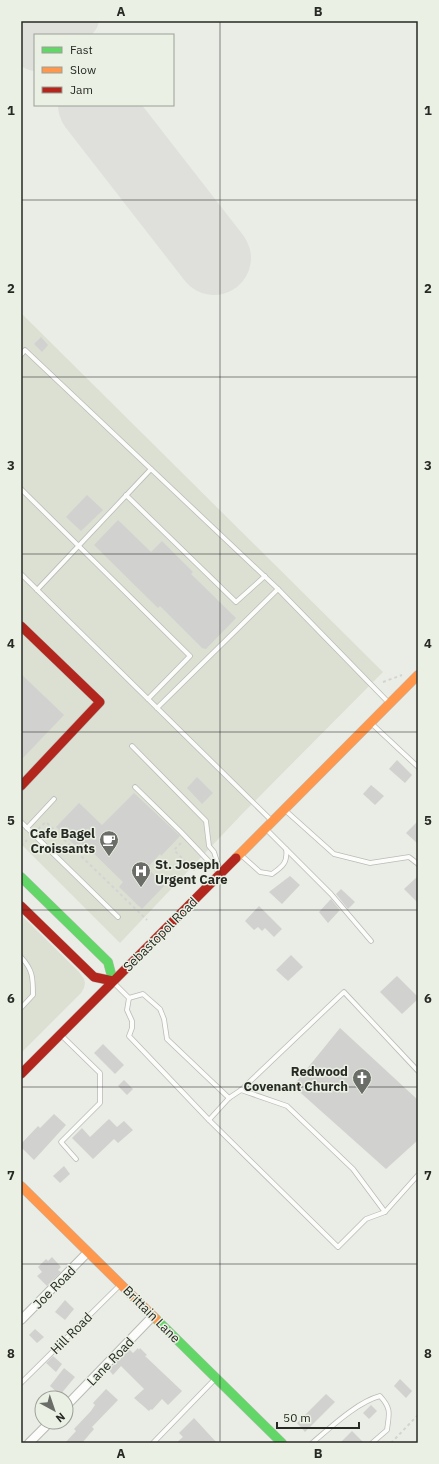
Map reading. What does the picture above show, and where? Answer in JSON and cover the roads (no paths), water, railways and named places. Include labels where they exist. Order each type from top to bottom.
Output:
[{"type":"street","points":[[21,626],[100,702],[21,786]]},
{"type":"street","name":"Sebastopol Road","points":[[21,1074],[418,675]]},
{"type":"street","points":[[21,876],[108,962],[113,981],[94,977],[21,906]]},
{"type":"street","name":"Brittain Lane","points":[[21,1186],[87,1253],[121,1284],[282,1443]]},
{"type":"street","name":"Joe Road","points":[[21,1320],[87,1253]]},
{"type":"street","name":"Lane Road","points":[[74,1398],[153,1316]]},
{"type":"street","points":[[29,1443],[42,1430]]},
{"type":"lane","points":[[21,355],[25,350],[265,576],[390,703]]},
{"type":"lane","points":[[37,590],[151,469]]},
{"type":"lane","points":[[21,489],[190,656],[148,699]]},
{"type":"lane","points":[[126,495],[236,602],[265,576]]},
{"type":"lane","points":[[21,574],[273,821]]},
{"type":"lane","points":[[158,708],[278,589]]},
{"type":"lane","points":[[370,722],[418,767]]},
{"type":"lane","points":[[132,746],[206,821],[209,846],[214,852],[220,874]]},
{"type":"lane","points":[[135,787],[186,837],[220,874]]},
{"type":"lane","points":[[27,828],[54,799]]},
{"type":"lane","points":[[285,809],[334,854],[370,863],[409,857],[418,864]]},
{"type":"lane","points":[[21,822],[118,917]]},
{"type":"lane","points":[[266,828],[331,894],[371,941]]},
{"type":"lane","points":[[240,853],[260,872],[272,874],[285,863],[287,857],[285,849]]},
{"type":"lane","points":[[21,957],[30,968],[33,978],[33,995],[21,1008]]},
{"type":"lane","points":[[113,981],[129,998]]},
{"type":"lane","points":[[209,1120],[229,1098],[241,1090],[344,992],[418,1070]]},
{"type":"lane","points":[[129,998],[143,994],[160,1009],[164,1019],[168,1039],[229,1098]]},
{"type":"lane","points":[[129,998],[127,1010],[132,1021],[132,1028],[129,1036],[209,1120],[338,1247],[366,1219],[385,1212],[418,1175]]},
{"type":"lane","points":[[60,1034],[100,1073],[100,1103],[61,1142],[76,1159]]},
{"type":"lane","points":[[241,1090],[287,1106],[353,1169],[385,1212]]},
{"type":"lane","name":"Hill Road","points":[[21,1383],[121,1284]]},
{"type":"lane","points":[[153,1443],[216,1378]]},
{"type":"lane","points":[[312,1443],[349,1412],[380,1396],[389,1409],[387,1430],[372,1443]]},
{"type":"place","name":"Cafe Bagel Croissants","points":[[109,857]]},
{"type":"place","name":"St. Joseph Urgent Care","points":[[141,888]]},
{"type":"place","name":"Redwood Covenant Church","points":[[362,1095]]}]
